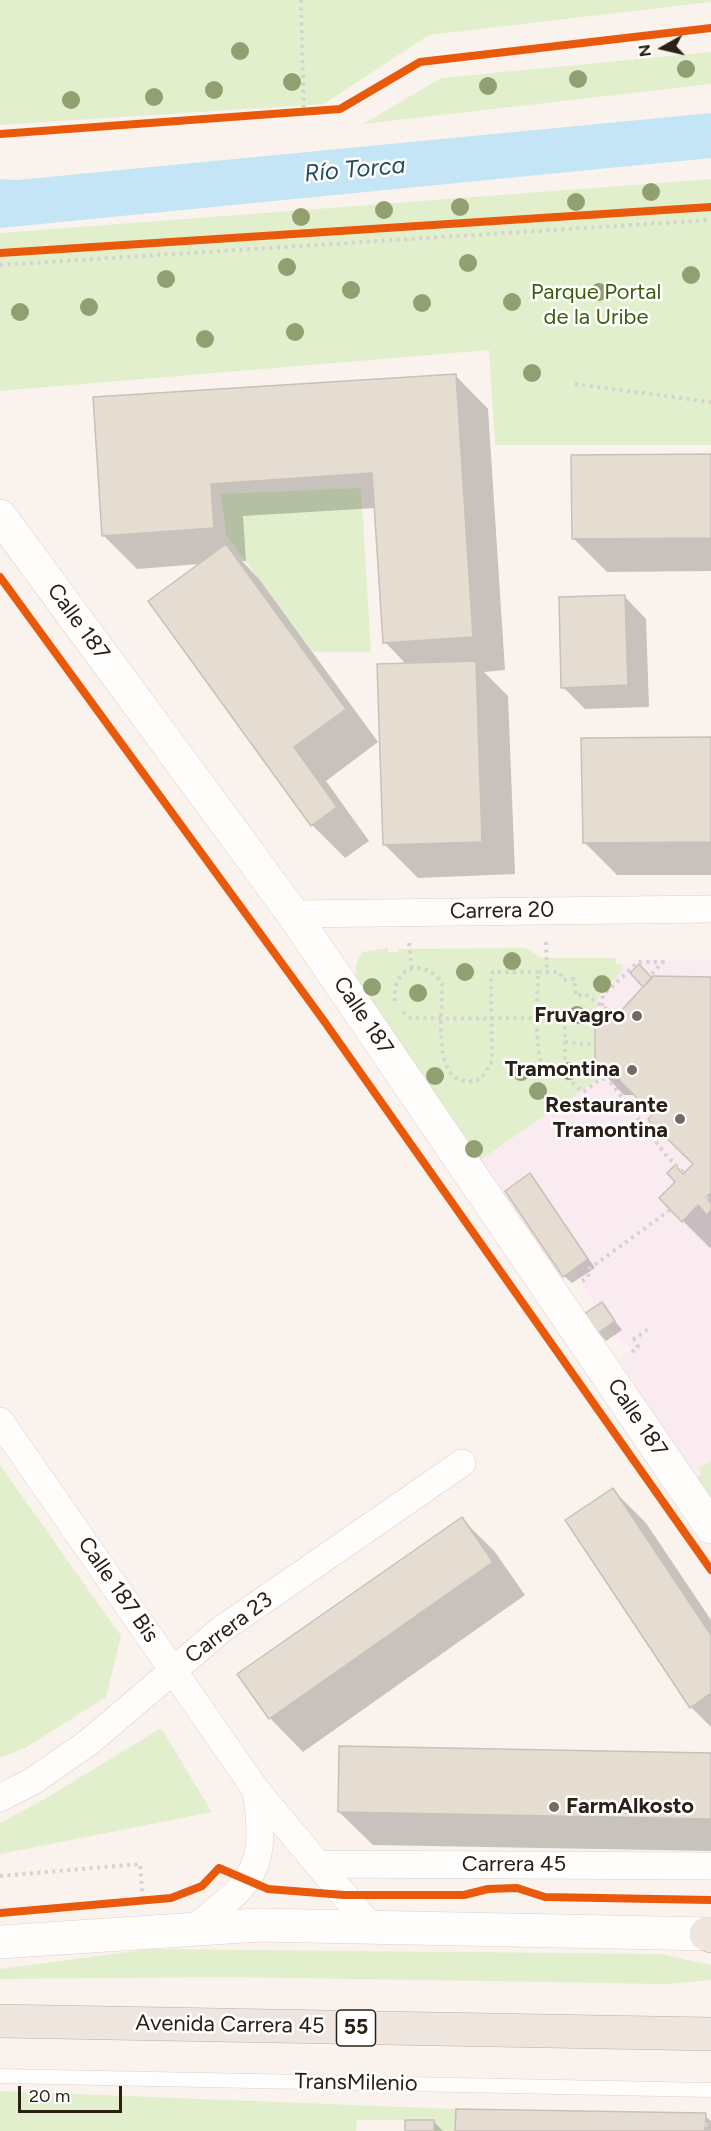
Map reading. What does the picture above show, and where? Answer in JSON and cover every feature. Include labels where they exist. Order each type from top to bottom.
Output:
[{"type":"highway","name":"Avenida Carrera 45","points":[[0,2021],[711,2034]]},
{"type":"street","name":"Calle 187","points":[[0,516],[293,914],[711,1527]]},
{"type":"street","name":"Carrera 20","points":[[293,914],[711,909]]},
{"type":"street","name":"Calle 187 Bis","points":[[0,1421],[256,1790],[369,1925]]},
{"type":"street","name":"Carrera 23","points":[[0,1798],[33,1782],[89,1742],[222,1629],[462,1463]]},
{"type":"street","name":"Calle 187 Bis","points":[[193,1929],[240,1889],[256,1867],[260,1852],[261,1827],[256,1790]]},
{"type":"street","name":"Carrera 45","points":[[318,1864],[711,1866]]},
{"type":"street","points":[[0,1942],[260,1925],[369,1925],[709,1935]]},
{"type":"lane","name":"TransMilenio","points":[[0,2076],[711,2091]]},
{"type":"path","points":[[301,0],[304,116]]},
{"type":"path","points":[[293,113],[304,116],[313,111]]},
{"type":"path","points":[[0,265],[711,220]]},
{"type":"path","points":[[575,384],[711,402]]},
{"type":"path","points":[[410,942],[412,969]]},
{"type":"path","points":[[546,942],[547,972]]},
{"type":"path","points":[[602,1006],[603,994],[638,962],[663,962],[650,976]]},
{"type":"path","points":[[538,972],[539,1018],[539,1061],[544,1068],[561,1068],[565,1063],[565,1018],[539,1018],[491,1019],[443,1019],[411,1018],[400,1009],[395,1001],[394,987],[399,977],[412,969],[425,969],[436,974],[442,984],[443,1019],[443,1058],[447,1071],[456,1080],[468,1083],[481,1079],[489,1070],[492,1061],[491,1019],[491,977],[493,972],[538,972],[559,972],[563,980],[574,979],[576,996],[585,994],[609,1011],[609,1020]]},
{"type":"path","points":[[565,1042],[596,1045]]},
{"type":"path","points":[[555,1067],[583,1092],[601,1079],[608,1078]]},
{"type":"path","points":[[609,1068],[608,1078],[664,1154],[684,1173]]},
{"type":"path","points":[[706,1197],[711,1202]]},
{"type":"path","points":[[577,1283],[588,1276],[589,1269],[670,1210]]},
{"type":"path","points":[[0,1876],[140,1864],[143,1900]]},
{"type":"path","points":[[131,1902],[152,1900]]},
{"type":"path","points":[[705,2125],[711,2125]]},
{"type":"shaded area","points":[[388,948],[388,952],[398,952],[398,949],[525,948],[542,958],[616,958],[616,964],[632,964],[633,960],[711,961],[711,1509],[633,1394],[640,1389],[618,1359],[631,1349],[624,1341],[621,1343],[608,1326],[597,1334],[584,1314],[595,1306],[575,1269],[563,1277],[546,1251],[538,1255],[354,968],[362,952]]},
{"type":"green space","points":[[0,0],[711,0],[711,2],[429,35],[324,104],[0,125]]},
{"type":"green space","points":[[711,52],[711,84],[363,124],[441,78]]},
{"type":"green space","name":"Parque Portal de la Uribe","points":[[711,179],[711,445],[495,445],[489,350],[0,391],[0,233]]},
{"type":"green space","points":[[361,488],[371,652],[313,652],[226,535],[221,494]]},
{"type":"green space","points":[[388,948],[388,952],[398,952],[398,949],[525,948],[542,958],[616,958],[616,964],[623,964],[622,969],[601,993],[596,1009],[595,1068],[600,1068],[600,1078],[477,1162],[355,978],[357,960],[362,952]]},
{"type":"green space","points":[[711,1461],[711,1509],[696,1479],[702,1474],[698,1469]]},
{"type":"green space","points":[[0,1465],[121,1636],[106,1697],[25,1748],[0,1758]]},
{"type":"green space","points":[[161,1728],[212,1812],[0,1854],[0,1823],[48,1797]]},
{"type":"green space","points":[[150,1949],[662,1954],[711,1965],[711,1980],[667,1984],[227,1977],[0,1979],[0,1969]]},
{"type":"green space","points":[[0,2091],[456,2109],[455,2131],[434,2131],[434,2120],[357,2120],[356,2131],[0,2131]]},
{"type":"water","name":"Río Torca","points":[[711,113],[711,158],[0,228],[0,179],[17,180]]},
{"type":"building","points":[[456,374],[473,637],[383,643],[372,473],[211,484],[214,528],[102,536],[93,397]]},
{"type":"building","points":[[711,454],[711,538],[572,539],[571,455]]},
{"type":"building","points":[[226,544],[346,709],[294,747],[337,807],[311,826],[148,601]]},
{"type":"building","points":[[625,595],[628,685],[561,688],[559,597]]},
{"type":"building","points":[[476,661],[482,842],[383,845],[377,664]]},
{"type":"building","points":[[711,737],[711,842],[583,843],[581,738]]},
{"type":"building","points":[[639,964],[652,978],[643,987],[630,973]]},
{"type":"building","points":[[653,976],[711,977],[711,1193],[706,1197],[711,1203],[711,1210],[707,1215],[698,1205],[682,1222],[659,1198],[675,1182],[667,1173],[675,1165],[683,1174],[693,1164],[649,1121],[648,1119],[653,1114],[620,1081],[620,1068],[595,1068],[595,1020],[619,1020],[619,1013]]},
{"type":"building","points":[[530,1173],[588,1259],[563,1277],[505,1191]]},
{"type":"building","points":[[602,1302],[615,1321],[597,1334],[584,1314]]},
{"type":"building","points":[[613,1488],[711,1635],[711,1693],[690,1708],[565,1520]]},
{"type":"building","points":[[462,1517],[493,1562],[269,1719],[237,1674]]},
{"type":"building","points":[[339,1746],[711,1753],[711,1819],[338,1812]]},
{"type":"building","points":[[456,2109],[706,2113],[705,2131],[455,2131]]},
{"type":"building","points":[[405,2120],[434,2120],[434,2131],[405,2131]]},
{"type":"cycle path","points":[[0,134],[340,109],[420,62],[711,28]]},
{"type":"cycle path","points":[[0,253],[711,207]]},
{"type":"cycle path","points":[[0,577],[324,1021],[711,1570]]},
{"type":"cycle path","points":[[0,1913],[171,1898],[202,1886],[219,1868],[268,1889],[344,1895],[464,1895],[488,1889],[517,1888],[545,1897],[711,1900]]},
{"type":"place","name":"Fruvagro","points":[[637,1016]]},
{"type":"place","name":"Tramontina","points":[[632,1070]]},
{"type":"place","name":"Restaurante Tramontina","points":[[680,1119]]},
{"type":"place","name":"FarmAlkosto","points":[[554,1807]]}]
